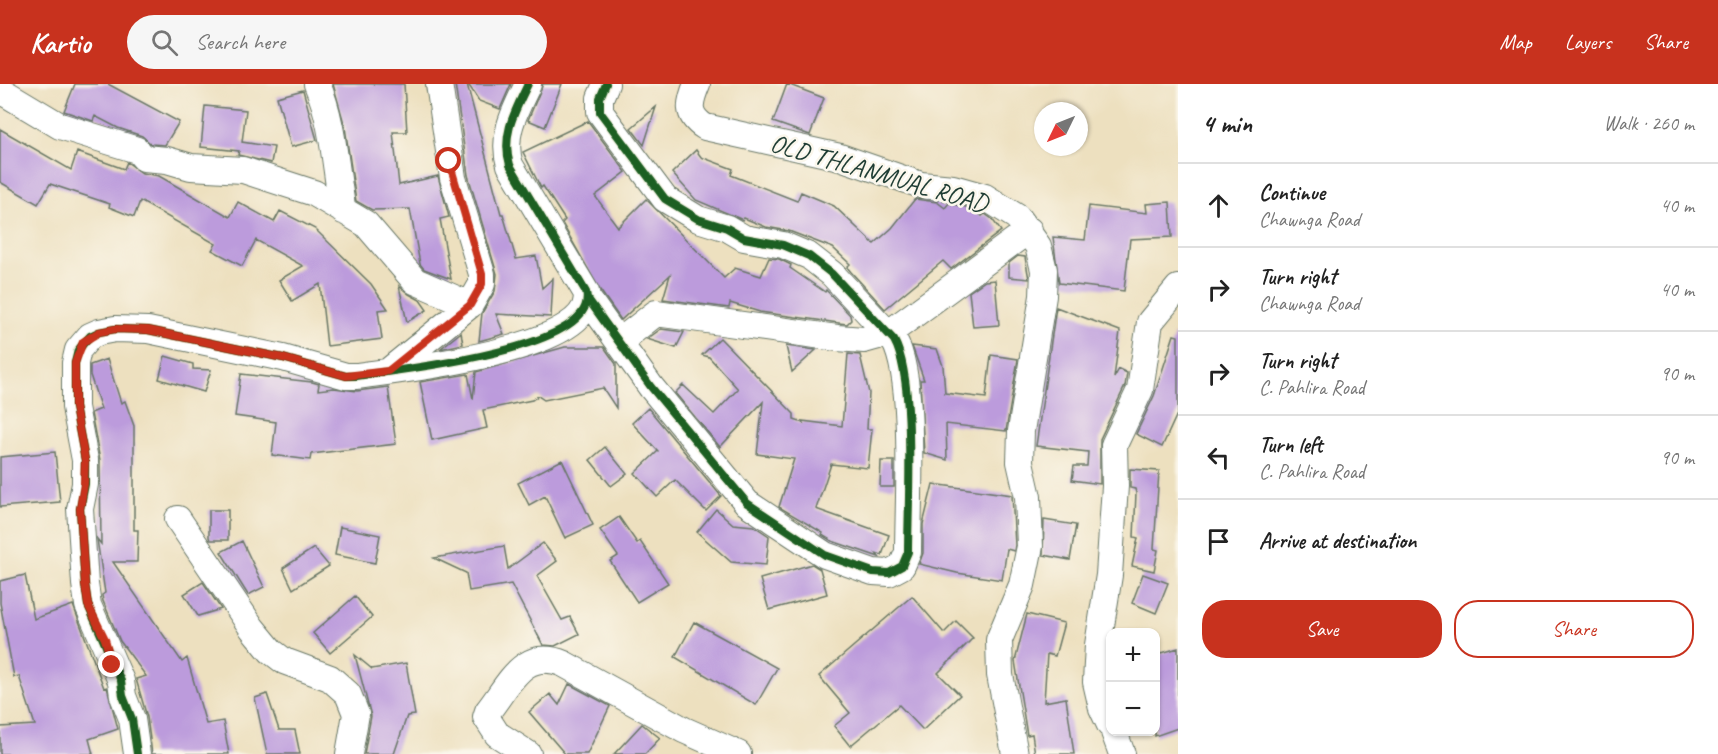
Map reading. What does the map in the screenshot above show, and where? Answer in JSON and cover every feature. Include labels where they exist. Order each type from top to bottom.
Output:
[{"type":"street","points":[[317,84],[327,108],[343,211]]},
{"type":"street","points":[[388,371],[470,305],[482,284],[482,274],[453,178],[439,84]]},
{"type":"street","points":[[528,84],[511,119],[506,152],[510,165],[588,299],[651,387],[747,503],[825,555],[873,572],[889,573],[902,566],[908,552],[908,416],[899,352],[890,333],[832,274],[809,256],[783,245],[744,238],[727,228],[698,219],[665,199],[600,112],[600,98],[606,84]]},
{"type":"street","name":"OLD THLANMUAL ROAD","points":[[697,84],[689,105],[690,113],[696,122],[705,128],[840,157],[921,184],[953,188],[985,197],[1017,217],[1029,230],[1038,246],[1044,270],[1043,296],[1021,431],[1020,462],[1028,497],[1030,546],[1022,585],[999,640],[999,675],[1015,754]]},
{"type":"street","points":[[0,90],[60,126],[137,150],[144,158],[166,160],[191,167],[231,168],[314,193],[366,224],[415,281],[470,305]]},
{"type":"street","points":[[619,342],[656,313],[837,338],[864,340],[890,333],[1029,230]]},
{"type":"street","points":[[1106,716],[1096,682],[1098,645],[1109,575],[1115,486],[1114,445],[1140,390],[1150,322],[1178,288]]},
{"type":"street","points":[[137,754],[132,719],[123,696],[121,681],[88,605],[85,584],[80,509],[85,460],[75,396],[75,363],[83,342],[99,332],[115,329],[148,330],[283,358],[346,376],[509,350],[558,332],[574,322],[582,313],[588,299]]},
{"type":"street","points":[[178,519],[252,628],[271,651],[284,661],[330,678],[348,694],[356,714],[349,754]]},
{"type":"street","points":[[528,754],[496,734],[486,717],[488,711],[520,670],[537,658],[546,658],[564,664],[684,730],[738,754]]},
{"type":"street","points":[[1115,736],[1122,754]]},
{"type":"building","points":[[75,84],[108,84],[179,122],[165,145],[151,144],[142,136],[118,128],[95,116],[93,121],[64,111]]},
{"type":"building","points":[[333,84],[404,84],[407,132],[393,132],[399,185],[438,176],[449,217],[440,219],[451,279],[424,269],[420,264],[410,209],[372,210],[356,201],[345,127]]},
{"type":"building","points":[[455,84],[467,84],[501,214],[503,214],[516,259],[536,256],[542,288],[553,278],[551,317],[496,314],[504,334],[479,341],[482,313],[495,291],[497,274],[468,175]]},
{"type":"building","points":[[468,84],[511,84],[500,109],[479,101]]},
{"type":"building","points":[[543,84],[562,84],[545,127],[528,120]]},
{"type":"building","points":[[787,84],[824,98],[810,135],[773,122]]},
{"type":"building","points":[[303,90],[317,140],[291,147],[277,97]]},
{"type":"building","points":[[205,106],[246,110],[242,142],[274,147],[271,163],[238,155],[239,151],[201,147]]},
{"type":"building","points":[[656,107],[644,145],[631,128]]},
{"type":"building","points":[[588,121],[626,172],[595,196],[618,227],[646,199],[724,278],[735,268],[761,276],[769,258],[779,259],[791,265],[790,268],[825,292],[826,290],[850,315],[851,320],[847,324],[760,312],[730,303],[729,308],[663,299],[670,275],[621,320],[600,290],[562,223],[565,220],[543,186],[541,188],[523,152]]},
{"type":"building","points":[[0,129],[71,170],[77,152],[124,169],[127,162],[142,173],[159,176],[230,217],[238,202],[274,222],[280,211],[315,229],[371,284],[388,309],[378,310],[382,339],[327,346],[320,284],[292,301],[279,280],[303,266],[256,240],[242,266],[212,250],[216,244],[140,201],[134,217],[109,207],[110,204],[50,184],[38,204],[0,182]]},
{"type":"building","points":[[696,150],[701,157],[733,169],[731,175],[797,201],[801,192],[834,206],[874,244],[892,228],[915,199],[937,202],[945,208],[949,203],[974,209],[982,216],[985,214],[992,219],[1001,231],[951,269],[943,261],[885,309],[847,267],[850,264],[833,248],[789,231],[766,227],[744,218],[743,220],[696,200],[672,173]]},
{"type":"building","points":[[1170,202],[1172,237],[1130,239],[1124,291],[1059,283],[1053,237],[1085,240],[1089,206],[1147,213],[1146,204]]},
{"type":"building","points":[[1018,256],[1025,257],[1029,279],[1009,277],[1009,263]]},
{"type":"building","points":[[995,280],[999,325],[973,327],[969,292],[985,281]]},
{"type":"building","points":[[399,286],[420,300],[427,310],[407,322]]},
{"type":"building","points":[[1056,307],[1120,331],[1114,378],[1119,369],[1127,373],[1125,386],[1100,439],[1100,484],[1072,480],[1074,466],[1087,466],[1088,452],[1036,446]]},
{"type":"building","points":[[661,329],[684,332],[676,348],[647,339]]},
{"type":"building","points":[[460,333],[463,344],[440,349]]},
{"type":"building","points":[[1174,335],[1178,336],[1178,412],[1162,447],[1136,434],[1154,396]]},
{"type":"building","points":[[720,338],[794,414],[794,420],[803,423],[802,421],[842,426],[848,354],[860,355],[869,393],[867,429],[872,429],[868,468],[831,464],[816,509],[889,535],[882,555],[876,553],[879,557],[832,541],[822,535],[823,533],[779,507],[794,459],[757,454],[763,402],[720,447],[675,393],[683,385],[714,414],[738,389],[709,357],[702,355]]},
{"type":"building","points":[[786,346],[816,350],[792,372]]},
{"type":"building","points":[[912,346],[937,349],[943,366],[945,393],[986,398],[991,355],[1018,359],[1006,431],[946,424],[947,460],[924,453],[920,380],[924,380]]},
{"type":"building","points":[[565,347],[604,347],[616,364],[616,408],[603,388],[544,400],[538,396],[532,400],[483,410],[487,428],[432,440],[420,382],[468,374],[473,399],[476,372]]},
{"type":"building","points":[[165,356],[193,364],[193,369],[211,370],[204,392],[159,379]]},
{"type":"building","points":[[107,359],[121,403],[125,401],[134,426],[134,530],[138,530],[137,562],[113,562],[182,662],[187,658],[206,724],[223,721],[229,754],[152,754],[147,717],[136,679],[146,676],[120,641],[103,601],[102,595],[105,593],[97,539],[101,544],[100,460],[91,413],[101,409],[90,375],[90,365]]},
{"type":"building","points":[[241,374],[312,382],[319,384],[318,390],[334,388],[357,391],[388,387],[396,444],[311,454],[310,460],[272,455],[276,422],[235,416]]},
{"type":"building","points":[[648,408],[721,496],[706,511],[675,480],[657,497],[635,473],[658,451],[632,423]]},
{"type":"building","points":[[605,447],[627,474],[611,486],[590,460]]},
{"type":"building","points":[[55,452],[60,502],[0,507],[0,457]]},
{"type":"building","points":[[562,460],[593,525],[565,538],[545,496],[529,505],[518,483]]},
{"type":"building","points":[[881,461],[894,461],[894,487],[880,487]]},
{"type":"building","points":[[1130,469],[1159,471],[1154,549],[1158,550],[1154,571],[1132,566],[1138,538],[1134,537],[1136,493],[1135,489],[1130,488]]},
{"type":"building","points":[[933,484],[1012,495],[1015,545],[1014,551],[1007,549],[1002,580],[919,564],[923,553],[923,524]]},
{"type":"building","points":[[716,509],[733,524],[754,526],[769,536],[766,565],[731,562],[697,532]]},
{"type":"building","points":[[209,510],[228,510],[228,540],[210,540]]},
{"type":"building","points":[[619,517],[637,543],[640,541],[668,583],[637,602],[610,561],[618,556],[600,530]]},
{"type":"building","points":[[1044,520],[1076,525],[1070,560],[1043,555]]},
{"type":"building","points":[[340,527],[380,535],[375,563],[335,555]]},
{"type":"building","points":[[242,541],[264,587],[248,595],[221,552]]},
{"type":"building","points":[[543,543],[557,561],[537,576],[562,620],[570,617],[579,634],[555,646],[543,645],[511,584],[469,591],[466,573],[434,558],[504,546],[508,569]]},
{"type":"building","points":[[314,548],[329,566],[293,589],[283,568]]},
{"type":"building","points":[[812,564],[820,569],[827,594],[769,610],[760,579]]},
{"type":"building","points":[[1143,574],[1168,583],[1156,613],[1132,603]]},
{"type":"building","points":[[25,575],[34,619],[73,605],[104,688],[107,687],[118,729],[89,739],[93,754],[0,754],[0,727],[35,725],[19,676],[14,677],[0,603],[0,581]]},
{"type":"building","points":[[203,582],[221,609],[198,616],[184,594]]},
{"type":"building","points":[[355,596],[372,617],[330,653],[313,633]]},
{"type":"building","points":[[912,596],[944,633],[956,621],[973,638],[938,673],[960,695],[923,730],[899,705],[850,746],[834,726],[850,713],[819,676]]},
{"type":"building","points":[[1027,614],[1064,623],[1055,656],[1047,654],[1044,702],[1066,698],[1074,754],[1035,754],[1032,734],[1027,735],[1015,661]]},
{"type":"building","points":[[694,622],[777,668],[756,705],[675,657]]},
{"type":"building","points":[[1178,648],[1178,728],[1160,734],[1160,682],[1160,653]]},
{"type":"building","points":[[355,655],[372,669],[406,663],[415,715],[407,716],[394,754],[364,754],[371,716]]},
{"type":"building","points":[[569,684],[610,706],[587,754],[565,754],[529,712],[550,694],[559,705]]},
{"type":"building","points":[[267,694],[279,730],[295,730],[300,754],[267,754],[255,698]]},
{"type":"building","points":[[642,724],[660,738],[645,754],[614,754]]},
{"type":"cycle path","points":[[137,754],[132,719],[123,696],[121,681],[88,605],[80,509],[85,484],[85,460],[75,407],[75,363],[78,350],[90,336],[99,332],[115,329],[148,330],[283,358],[346,376],[357,376],[492,354],[562,329],[582,312],[586,292],[510,165],[508,154],[508,133],[528,84]]},
{"type":"cycle path","points":[[588,299],[651,387],[747,503],[825,555],[873,572],[889,573],[902,566],[908,552],[908,411],[901,358],[894,340],[832,274],[809,256],[783,245],[744,238],[727,228],[698,219],[665,199],[600,112],[600,98],[606,84]]},
{"type":"route","points":[[112,665],[105,639],[88,605],[85,584],[80,509],[85,460],[75,407],[75,363],[78,350],[83,342],[99,332],[115,329],[148,330],[283,358],[346,376],[388,371],[470,305],[478,295],[482,284],[482,274],[449,161]]}]
